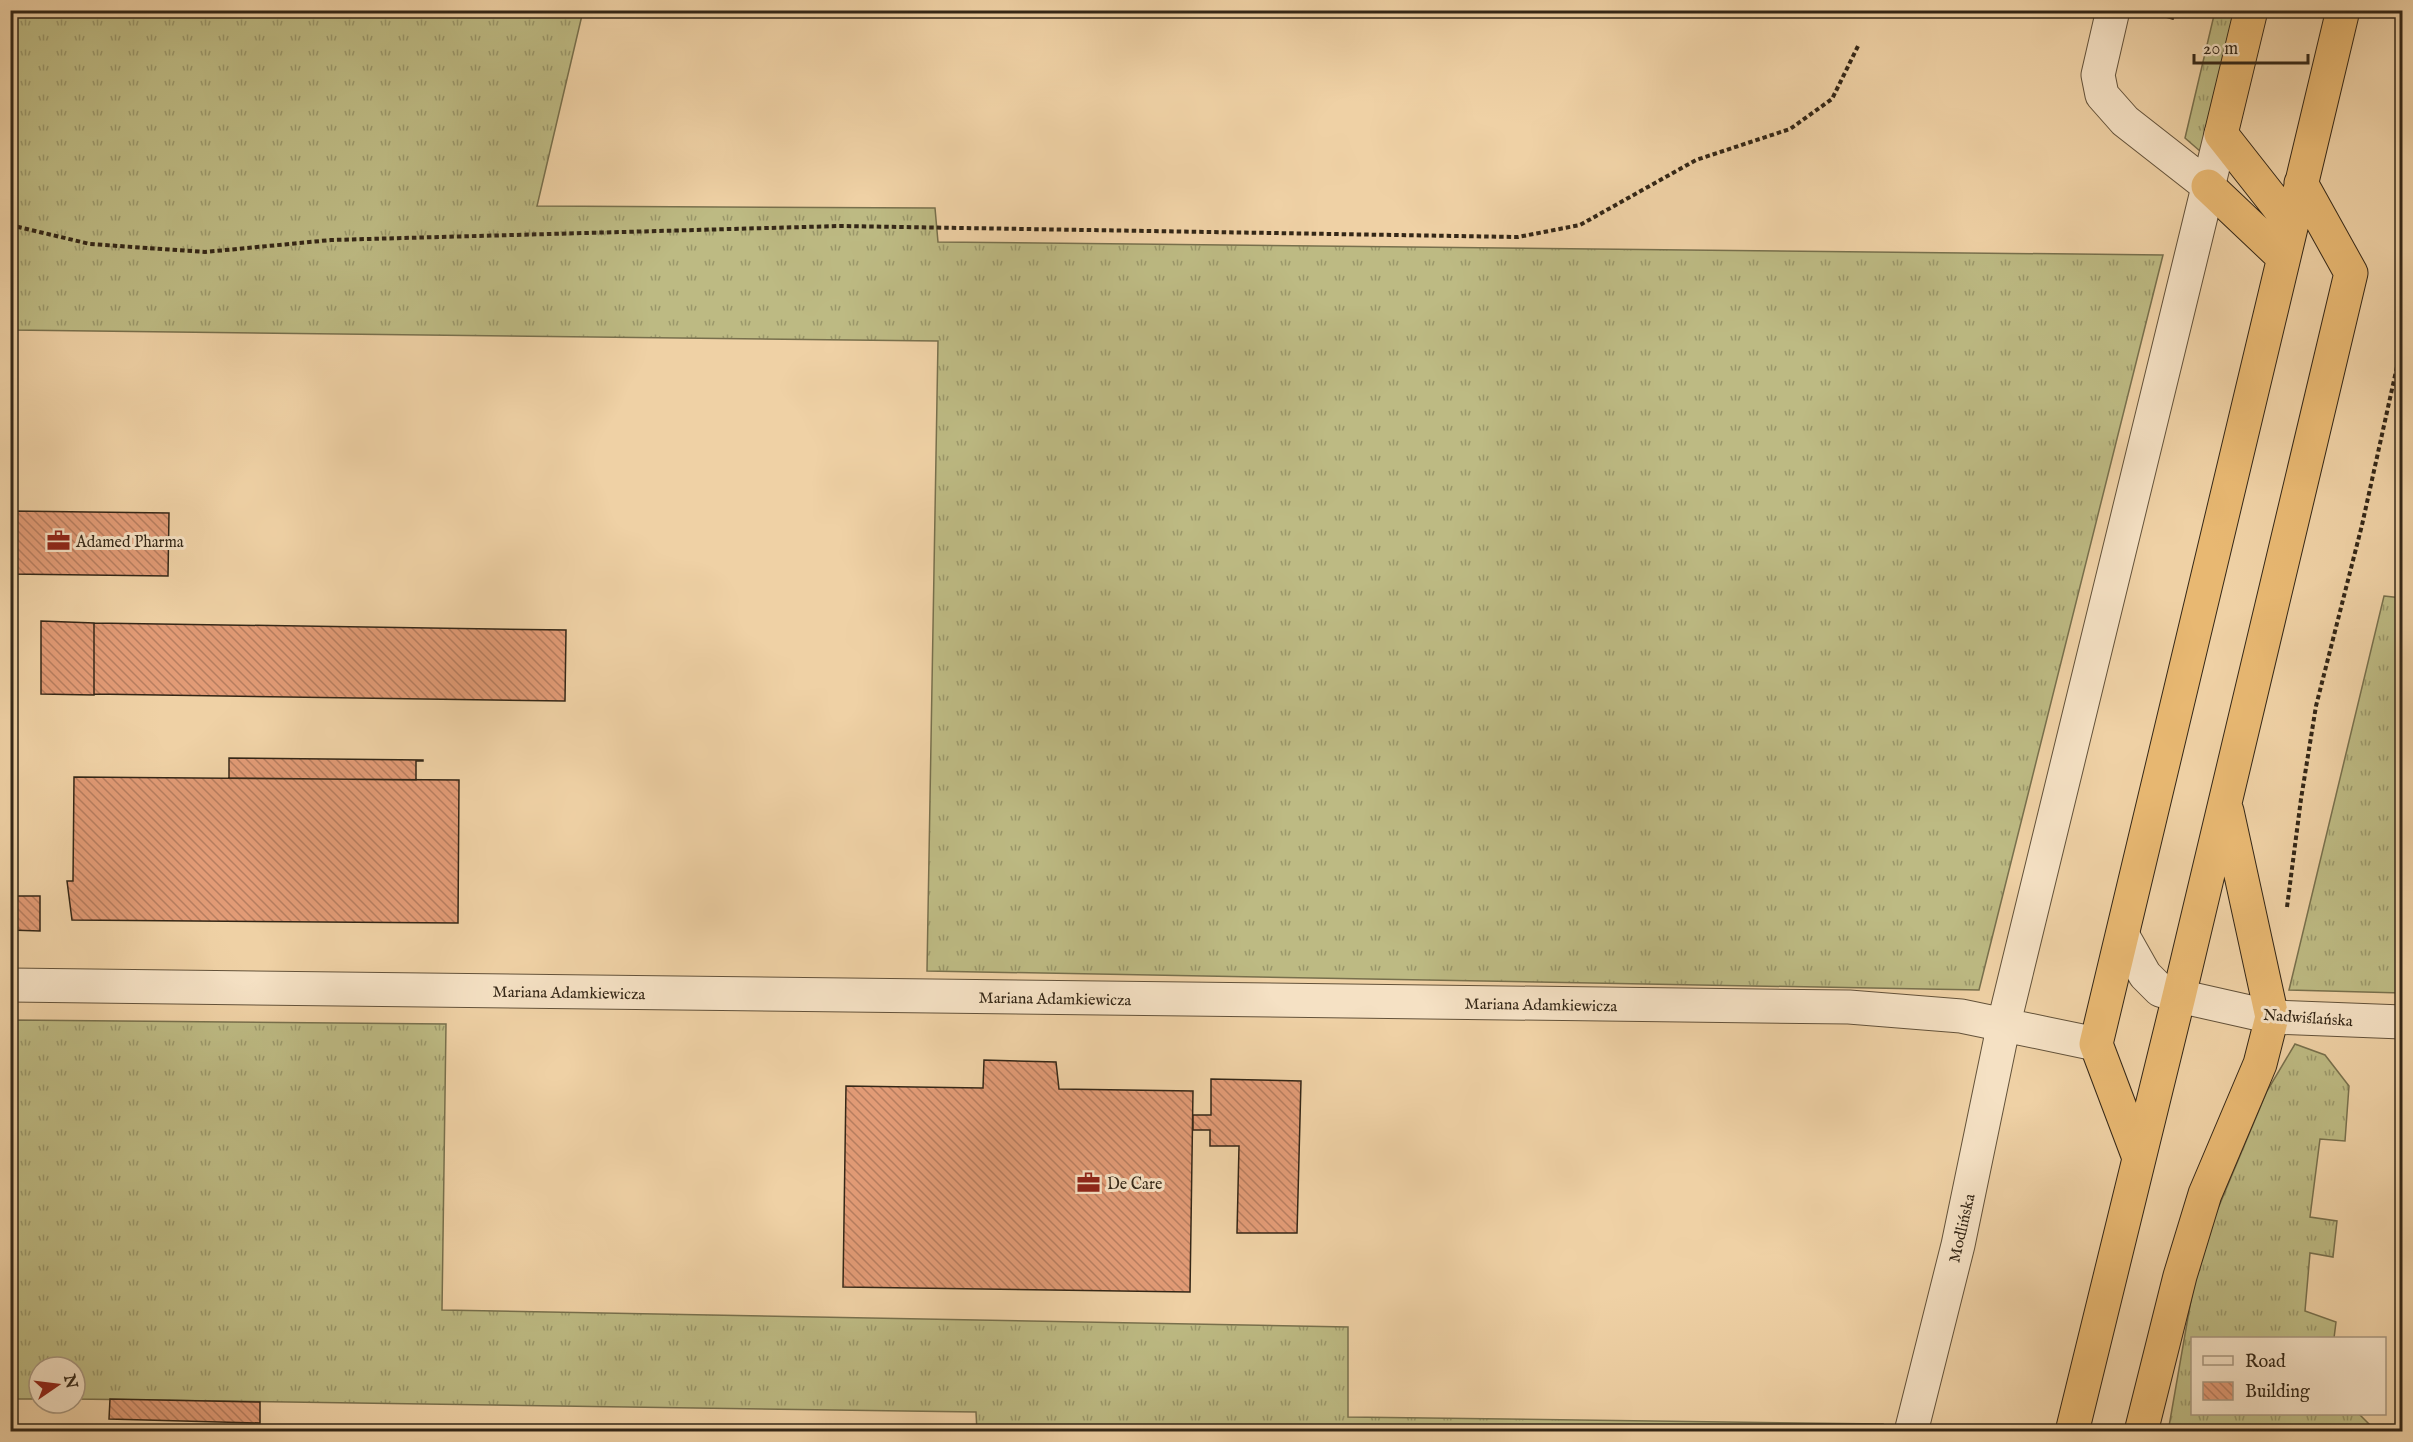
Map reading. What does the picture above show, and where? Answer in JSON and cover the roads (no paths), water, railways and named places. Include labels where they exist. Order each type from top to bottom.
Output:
[{"type":"highway","points":[[2251,10],[2221,134],[2291,223]]},
{"type":"highway","points":[[2139,1158],[2096,1044],[2343,10]]},
{"type":"highway","points":[[2072,1431],[2179,996],[2351,273],[2301,183]]},
{"type":"highway","points":[[2208,186],[2283,257]]},
{"type":"highway","points":[[2140,1431],[2180,1276],[2205,1194],[2260,1064],[2272,1017],[2225,803]]},
{"type":"street","points":[[2112,10],[2098,75],[2102,95],[2125,121],[2208,186]]},
{"type":"street","name":"Modlińska","points":[[1911,1431],[1958,1245],[2004,1023],[2221,134]]},
{"type":"street","name":"Nadwiślańska","points":[[2122,936],[2145,975],[2160,990],[2179,996],[2272,1017],[2403,1022]]},
{"type":"street","name":"Mariana Adamkiewicza","points":[[10,985],[1849,1008],[1961,1016],[2004,1023],[2096,1044]]},
{"type":"place","name":"Adamed Pharma","points":[[58,541]]},
{"type":"place","name":"De Care","points":[[1089,1183]]}]
